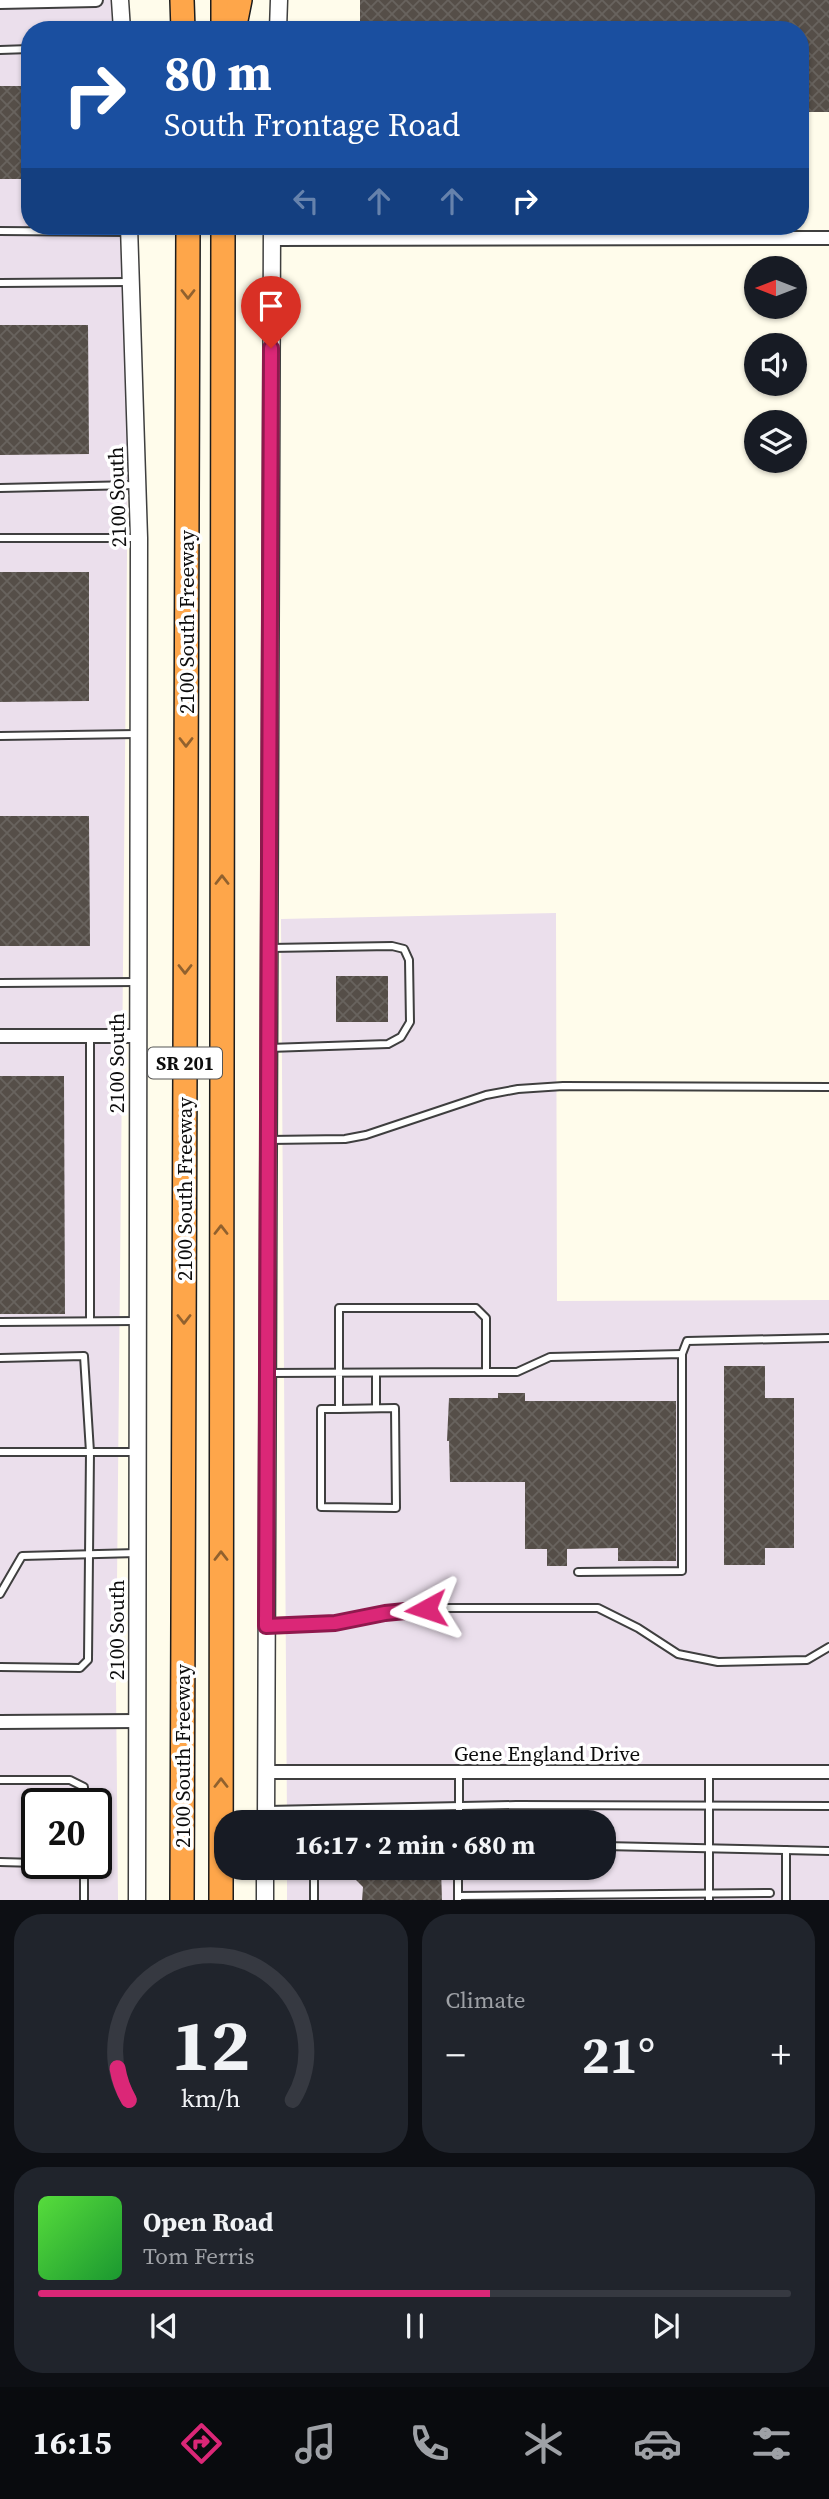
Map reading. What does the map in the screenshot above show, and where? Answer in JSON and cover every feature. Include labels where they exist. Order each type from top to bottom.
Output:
[{"type":"highway","points":[[182,0],[185,21]]},
{"type":"highway","points":[[187,21],[188,0]]},
{"type":"highway","points":[[223,0],[223,21]]},
{"type":"highway","points":[[236,21],[240,0]]},
{"type":"highway","name":"2100 South Freeway","points":[[182,1900],[188,235]]},
{"type":"highway","name":"2100 South Freeway","points":[[221,1900],[223,235]]},
{"type":"street","points":[[0,2],[96,0]]},
{"type":"street","points":[[120,0],[121,21]]},
{"type":"street","points":[[278,21],[279,0]]},
{"type":"street","name":"2100 South","points":[[129,235],[139,538],[137,1900]]},
{"type":"street","points":[[266,1810],[272,235]]},
{"type":"street","points":[[550,235],[829,238]]},
{"type":"street","points":[[0,1036],[137,1036]]},
{"type":"street","points":[[0,1722],[136,1721]]},
{"type":"street","name":"Gene England Drive","points":[[266,1772],[829,1772]]},
{"type":"street","points":[[265,1880],[265,1900]]},
{"type":"lane","points":[[0,50],[21,49]]},
{"type":"lane","points":[[0,231],[21,231]]},
{"type":"lane","points":[[0,283],[131,282]]},
{"type":"lane","points":[[0,488],[138,485]]},
{"type":"lane","points":[[0,538],[139,538]]},
{"type":"lane","points":[[0,736],[139,734]]},
{"type":"lane","points":[[267,1048],[387,1044],[401,1037],[410,1022],[409,960],[404,949],[392,946],[268,948]]},
{"type":"lane","points":[[0,983],[138,982]]},
{"type":"lane","points":[[90,1036],[90,1321]]},
{"type":"lane","points":[[267,1140],[345,1139],[404,1124],[486,1095],[518,1089],[563,1086],[829,1087]]},
{"type":"lane","points":[[339,1409],[339,1308],[476,1308],[486,1318],[486,1372]]},
{"type":"lane","points":[[0,1322],[137,1321]]},
{"type":"lane","points":[[578,1572],[682,1571],[682,1354],[687,1341],[829,1338]]},
{"type":"lane","points":[[267,1373],[517,1372],[550,1357],[682,1354]]},
{"type":"lane","points":[[0,1358],[84,1356],[90,1452],[88,1660],[80,1668],[0,1667]]},
{"type":"lane","points":[[376,1373],[376,1408]]},
{"type":"lane","points":[[395,1408],[396,1508],[321,1507],[321,1409],[339,1409],[395,1408]]},
{"type":"lane","points":[[0,1452],[136,1452]]},
{"type":"lane","points":[[0,1594],[22,1556],[137,1553]]},
{"type":"lane","points":[[266,1626],[335,1623],[385,1613],[447,1608],[598,1608],[638,1628],[678,1654],[718,1661],[807,1660],[829,1647]]},
{"type":"lane","points":[[459,1772],[459,1807]]},
{"type":"lane","points":[[709,1772],[709,1897]]},
{"type":"lane","points":[[0,1780],[70,1780],[84,1788]]},
{"type":"lane","points":[[307,1810],[829,1806]]},
{"type":"lane","points":[[616,1846],[829,1851]]},
{"type":"lane","points":[[786,1850],[786,1900]]},
{"type":"lane","points":[[0,1862],[21,1863]]},
{"type":"lane","points":[[84,1879],[84,1900]]},
{"type":"lane","points":[[314,1880],[314,1900]]},
{"type":"lane","points":[[458,1880],[458,1898],[709,1897],[770,1893]]},
{"type":"shaded area","points":[[0,0],[112,0],[113,21],[21,21],[21,235],[120,235],[128,452],[116,1686],[118,1900],[0,1900]]},
{"type":"shaded area","points":[[556,913],[557,1301],[829,1300],[829,1900],[287,1900],[287,1880],[616,1880],[616,1810],[287,1810],[281,919]]},
{"type":"building","points":[[360,0],[829,0],[829,112],[809,112],[809,21],[360,21]]},
{"type":"building","points":[[0,86],[21,86],[21,179],[0,179]]},
{"type":"building","points":[[0,325],[88,325],[89,454],[0,455]]},
{"type":"building","points":[[0,572],[89,572],[89,701],[0,702]]},
{"type":"building","points":[[0,816],[89,816],[90,946],[0,946]]},
{"type":"building","points":[[336,976],[388,976],[388,1022],[336,1022]]},
{"type":"building","points":[[0,1076],[64,1076],[65,1314],[0,1314]]},
{"type":"building","points":[[724,1366],[765,1366],[765,1398],[794,1398],[794,1548],[765,1548],[765,1565],[724,1565]]},
{"type":"building","points":[[498,1393],[525,1393],[525,1401],[676,1401],[676,1561],[618,1561],[618,1548],[567,1549],[567,1566],[547,1566],[547,1549],[525,1549],[525,1482],[450,1482],[447,1441],[449,1398],[498,1398]]},
{"type":"building","points":[[356,1880],[441,1880],[442,1900],[362,1900],[363,1887]]},
{"type":"route","points":[[271,348],[266,1626],[335,1623],[385,1613],[426,1609]]}]
